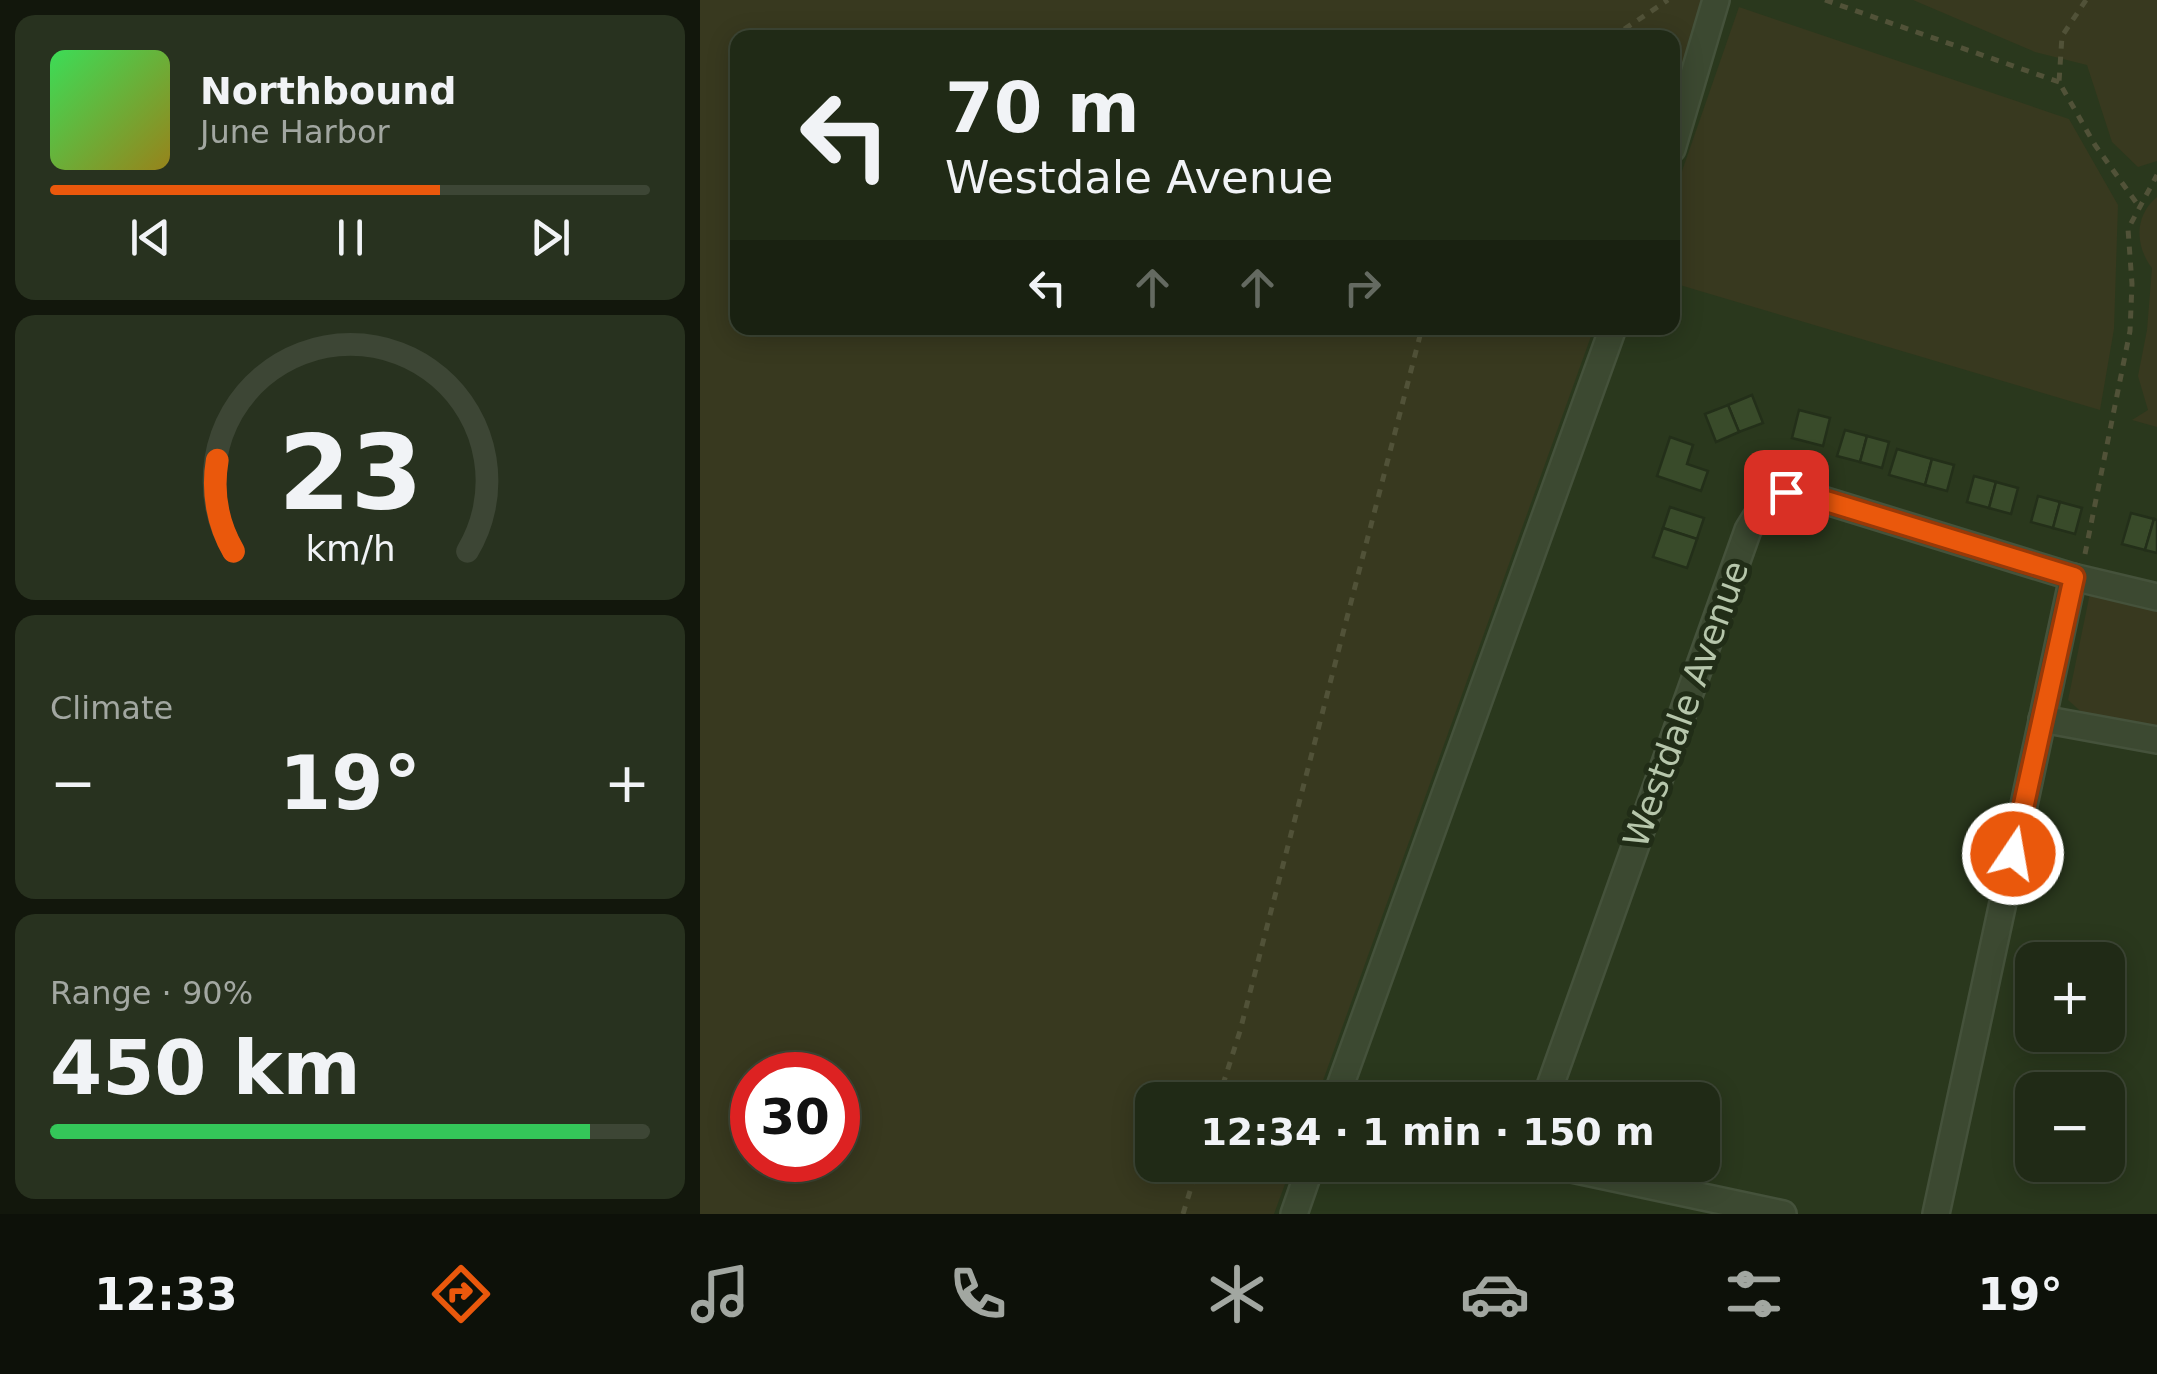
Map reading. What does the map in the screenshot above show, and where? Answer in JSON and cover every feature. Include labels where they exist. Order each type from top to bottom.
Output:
[{"type":"street","points":[[1680,121],[1716,0]]},
{"type":"street","points":[[1341,1082],[1610,335]]},
{"type":"street","name":"Westdale Avenue","points":[[1551,1082],[1748,530],[1767,500],[1786,492],[1810,496],[2074,577]]},
{"type":"street","points":[[1936,1214],[2074,577],[2157,597]]},
{"type":"street","points":[[2042,719],[2157,740]]},
{"type":"street","points":[[1294,1214],[1305,1182]]},
{"type":"street","points":[[1633,1182],[1783,1214]]},
{"type":"path","points":[[1624,30],[1668,0]]},
{"type":"path","points":[[1825,0],[2059,82]]},
{"type":"path","points":[[2086,0],[2062,36],[2059,82],[2096,146],[2138,205]]},
{"type":"path","points":[[2074,577],[2085,554],[2130,331],[2128,229],[2157,176]]},
{"type":"path","points":[[1224,1082],[1420,335]]},
{"type":"path","points":[[1183,1214],[1193,1182]]},
{"type":"green space","points":[[700,0],[1708,0],[1680,82],[1680,30],[730,30],[730,335],[1591,335],[1322,1082],[1135,1082],[1135,1182],[1286,1182],[1274,1214],[700,1214]]},
{"type":"green space","points":[[1913,0],[2157,0],[2157,161],[2138,167],[2112,142],[2087,65],[2035,52]]},
{"type":"green space","points":[[1739,7],[2069,119],[2118,205],[2114,329],[2100,410],[1680,285],[1680,177]]},
{"type":"green space","points":[[2157,197],[2157,427],[2132,420],[2148,410],[2138,376],[2147,330],[2152,268],[2142,250],[2140,231],[2144,213]]},
{"type":"green space","points":[[2090,593],[2157,606],[2157,729],[2086,716],[2068,700]]},
{"type":"building","points":[[1752,395],[1763,423],[1739,432],[1728,405]]},
{"type":"building","points":[[1728,405],[1739,432],[1716,442],[1705,414]]},
{"type":"building","points":[[1799,410],[1830,418],[1823,446],[1792,438]]},
{"type":"building","points":[[1845,430],[1867,436],[1860,462],[1837,456]]},
{"type":"building","points":[[1867,436],[1889,442],[1882,468],[1860,462]]},
{"type":"building","points":[[1670,437],[1693,445],[1687,464],[1708,471],[1701,491],[1657,476]]},
{"type":"building","points":[[1897,449],[1932,459],[1925,485],[1889,475]]},
{"type":"building","points":[[1932,459],[1954,465],[1947,491],[1925,485]]},
{"type":"building","points":[[1974,476],[1996,482],[1989,508],[1967,502]]},
{"type":"building","points":[[1996,482],[2018,488],[2011,514],[1989,508]]},
{"type":"building","points":[[2038,496],[2060,502],[2053,528],[2031,522]]},
{"type":"building","points":[[2060,502],[2082,508],[2075,534],[2053,528]]},
{"type":"building","points":[[1670,507],[1704,518],[1697,539],[1663,528]]},
{"type":"building","points":[[2131,513],[2154,519],[2145,550],[2122,544]]},
{"type":"building","points":[[2154,519],[2157,520],[2157,553],[2145,550]]},
{"type":"building","points":[[1663,528],[1697,539],[1687,568],[1653,557]]},
{"type":"route","points":[[1786,492],[2074,577],[2013,854]]}]
